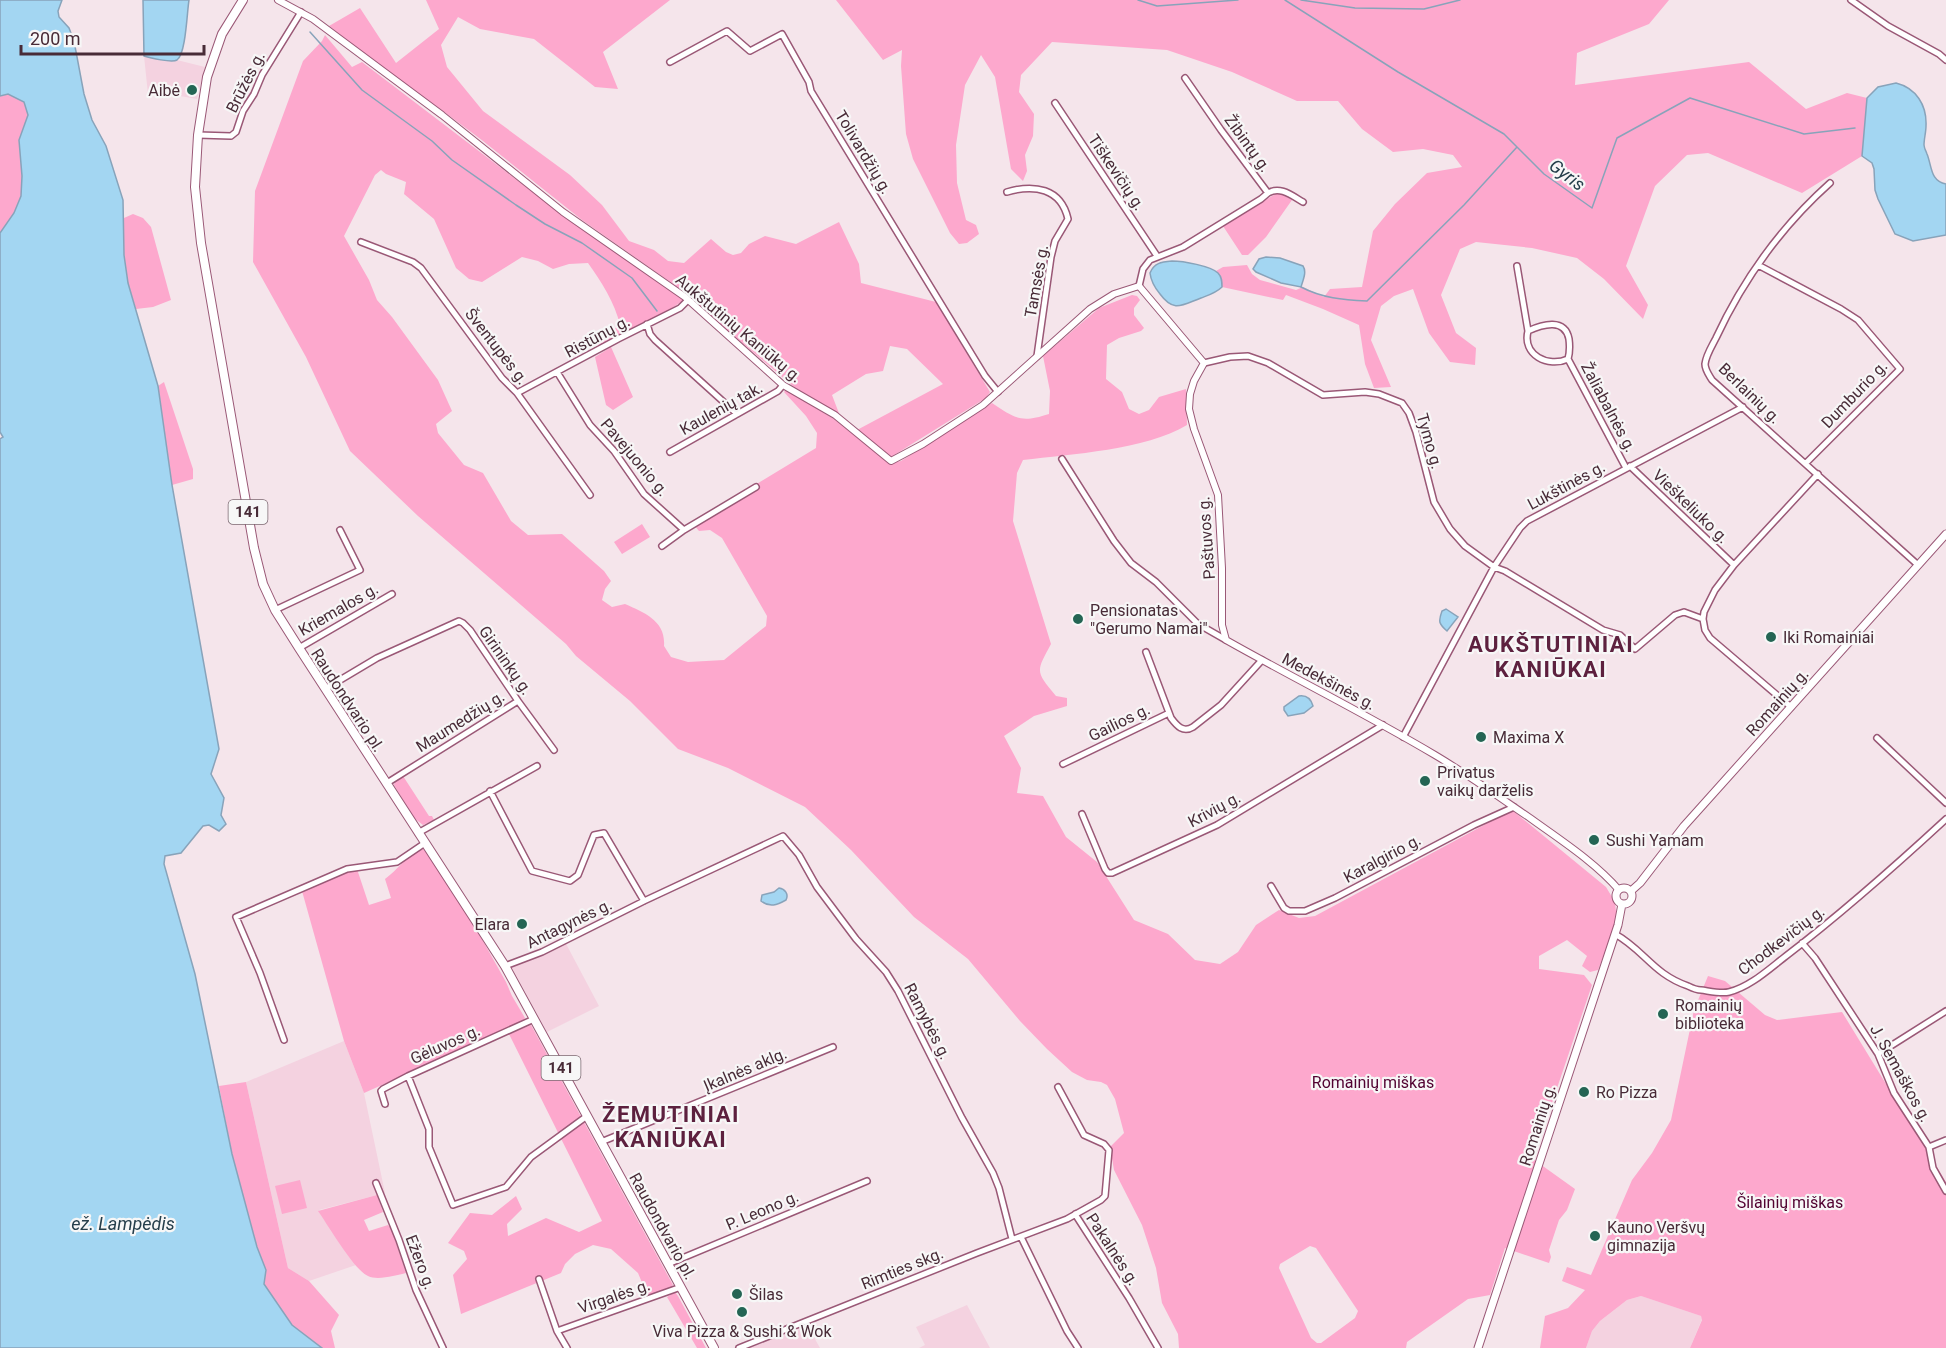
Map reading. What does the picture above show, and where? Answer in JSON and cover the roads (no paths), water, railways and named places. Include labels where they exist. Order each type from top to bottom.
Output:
[{"type":"main road","name":"Raudondvario pl.","points":[[243,0],[227,24],[215,50],[207,77],[198,135],[195,187],[201,243],[254,548],[263,584],[275,610],[298,648],[505,966],[714,1348]]},
{"type":"main road","name":"Romainių g.","points":[[1631,891],[1640,883],[1684,826],[1946,534]]},
{"type":"main road","points":[[1624,888],[1631,891],[1630,902],[1622,904],[1616,898],[1619,890],[1624,888]]},
{"type":"main road","name":"Romainių g.","points":[[1478,1348],[1615,934],[1622,904]]},
{"type":"street","name":"Aukštutinių Kaniūkų g.","points":[[278,0],[313,19],[442,115],[563,212],[688,300],[783,385],[835,415],[891,460],[923,444],[976,410],[1090,309],[1114,294],[1139,285]]},
{"type":"street","points":[[1851,0],[1888,26],[1946,60]]},
{"type":"street","name":"Brūžės g.","points":[[198,135],[231,135],[236,132],[243,111],[262,75],[301,12]]},
{"type":"street","name":"Tolivardžių g.","points":[[670,62],[727,31],[750,51],[782,34],[809,82],[811,91],[984,376],[998,392]]},
{"type":"street","name":"Žibintų g.","points":[[1185,78],[1268,193],[1275,189],[1280,190],[1303,202]]},
{"type":"street","name":"Tiškevičių g.","points":[[1055,103],[1157,256]]},
{"type":"street","name":"Berlainių g.","points":[[1830,183],[1795,217],[1750,275],[1720,330],[1705,365],[1712,380],[1918,565]]},
{"type":"street","name":"Tamsės g.","points":[[1007,192],[1025,188],[1050,192],[1062,202],[1068,219],[1055,242],[1051,257],[1037,356]]},
{"type":"street","points":[[1204,363],[1139,285],[1143,269],[1150,260],[1183,247],[1262,199],[1268,193]]},
{"type":"street","name":"Šventupės g.","points":[[361,242],[413,261],[420,268],[502,378],[517,393],[590,495]]},
{"type":"street","name":"Dumburio g.","points":[[1758,265],[1858,320],[1900,369],[1806,463]]},
{"type":"street","name":"Žaliabalnės g.","points":[[1517,266],[1528,331],[1526,339],[1532,352],[1544,361],[1568,359]]},
{"type":"street","name":"Ristūnų g.","points":[[517,393],[680,308],[688,300]]},
{"type":"street","points":[[647,324],[655,340],[737,414]]},
{"type":"street","name":"Žaliabalnės g.","points":[[1528,331],[1550,325],[1562,326],[1568,334],[1570,351],[1568,359],[1628,467]]},
{"type":"street","name":"Tymo g.","points":[[1204,363],[1230,357],[1248,356],[1268,363],[1323,395],[1365,392],[1379,394],[1402,403],[1413,423],[1434,502],[1450,530],[1465,546],[1494,567]]},
{"type":"street","name":"Paštuvos g.","points":[[1204,363],[1194,381],[1189,409],[1218,495],[1222,625],[1226,640]]},
{"type":"street","name":"Pavejuonio g.","points":[[557,372],[590,425],[614,451],[644,494],[684,530]]},
{"type":"street","name":"Kaulenių tak.","points":[[670,452],[778,391],[783,385]]},
{"type":"street","name":"Lukštinės g.","points":[[1403,736],[1494,567],[1527,521],[1743,407]]},
{"type":"street","name":"Medekšinės g.","points":[[1062,459],[1114,541],[1131,563],[1156,582],[1198,624],[1437,756],[1561,841],[1619,890]]},
{"type":"street","name":"Vieškeliuko g.","points":[[1628,467],[1734,565]]},
{"type":"street","name":"Vieškeliuko g.","points":[[1703,620],[1704,612],[1715,590],[1734,565],[1818,474]]},
{"type":"street","points":[[662,546],[684,530],[756,488]]},
{"type":"street","points":[[275,610],[360,570],[340,530]]},
{"type":"street","points":[[1494,567],[1505,571],[1603,630],[1620,635],[1635,649],[1675,615],[1684,612],[1703,620],[1710,638],[1791,707]]},
{"type":"street","name":"Kriemalos g.","points":[[298,648],[392,594]]},
{"type":"street","name":"Girininkų g.","points":[[325,689],[377,658],[459,621],[470,630],[554,750]]},
{"type":"street","points":[[1146,652],[1169,713]]},
{"type":"street","name":"Gailios g.","points":[[1062,765],[1169,713],[1178,727],[1189,729],[1193,727],[1221,705],[1262,660]]},
{"type":"street","name":"Maumedžių g.","points":[[387,783],[518,701]]},
{"type":"street","name":"Krivių g.","points":[[1082,814],[1105,870],[1112,873],[1217,825],[1383,725]]},
{"type":"street","points":[[1877,738],[1946,802]]},
{"type":"street","points":[[418,832],[537,766]]},
{"type":"street","points":[[490,791],[532,871],[570,881],[578,875],[594,835],[604,833],[644,901]]},
{"type":"street","name":"Karalgirio g.","points":[[1271,886],[1284,908],[1289,911],[1305,911],[1514,807]]},
{"type":"street","name":"Chodkevičių g.","points":[[1615,934],[1628,941],[1643,958],[1673,980],[1700,990],[1727,993],[1754,980],[1802,943],[1881,879],[1946,819]]},
{"type":"street","name":"Antagynės g.","points":[[505,966],[536,955],[783,836]]},
{"type":"street","name":"Ramybės g.","points":[[783,836],[799,855],[817,887],[856,939],[886,972],[898,991],[962,1118],[993,1173],[1012,1239]]},
{"type":"street","points":[[284,1040],[260,973],[236,917],[348,868],[397,862],[425,843]]},
{"type":"street","name":"J. Semaškos g.","points":[[1802,943],[1815,958],[1878,1054],[1894,1094],[1929,1147],[1933,1168],[1946,1191]]},
{"type":"street","points":[[1878,1054],[1946,1011]]},
{"type":"street","name":"Gėluvos g.","points":[[385,1104],[381,1091],[408,1076],[534,1019]]},
{"type":"street","name":"Įkalnės aklg.","points":[[601,1142],[833,1047]]},
{"type":"street","points":[[408,1076],[429,1129],[429,1147],[453,1205],[506,1187],[531,1157],[587,1116]]},
{"type":"street","name":"Pakalnės g.","points":[[1058,1087],[1084,1135],[1104,1144],[1108,1150],[1105,1196],[1075,1214],[1158,1348]]},
{"type":"street","points":[[1929,1147],[1946,1140]]},
{"type":"street","name":"P. Leono g.","points":[[668,1264],[867,1181]]},
{"type":"street","name":"Ežero g.","points":[[376,1184],[416,1290],[443,1348]]},
{"type":"street","name":"Rimties skg.","points":[[739,1348],[1075,1214]]},
{"type":"street","points":[[1021,1237],[1067,1331],[1078,1348]]},
{"type":"street","points":[[539,1280],[556,1331],[567,1348]]},
{"type":"street","name":"Virgalės g.","points":[[556,1331],[681,1287]]},
{"type":"water","name":"ež. Lampėdis","points":[[0,0],[62,0],[58,11],[59,17],[69,28],[74,41],[84,94],[92,120],[106,146],[123,200],[124,255],[128,283],[158,386],[172,485],[219,749],[211,774],[224,798],[221,815],[226,824],[219,831],[209,825],[203,826],[181,853],[165,856],[164,864],[195,974],[232,1154],[257,1247],[266,1270],[264,1284],[292,1325],[322,1348],[0,1348],[0,439],[3,437],[0,432],[0,233],[14,213],[21,196],[19,140],[28,115],[24,102],[8,94],[0,96]]},
{"type":"water","points":[[143,0],[189,0],[184,41],[177,60],[166,61],[144,56]]},
{"type":"water","points":[[1896,83],[1915,93],[1925,111],[1925,148],[1934,176],[1946,184],[1946,235],[1913,241],[1895,234],[1875,190],[1872,163],[1862,156],[1867,98],[1878,87]]},
{"type":"water","points":[[1280,258],[1303,266],[1305,273],[1301,287],[1281,283],[1256,272],[1253,269],[1259,259]]},
{"type":"water","points":[[1172,261],[1196,264],[1214,270],[1220,276],[1222,287],[1212,294],[1183,305],[1170,304],[1155,287],[1150,273],[1158,264]]},
{"type":"water","points":[[1446,609],[1458,617],[1447,631],[1440,620],[1442,611]]},
{"type":"water","points":[[1299,696],[1308,698],[1313,706],[1304,713],[1288,716],[1284,707]]},
{"type":"water","points":[[779,888],[786,892],[786,900],[774,905],[761,901],[762,895]]},
{"type":"waterway","points":[[1138,0],[1157,6],[1238,0]]},
{"type":"waterway","name":"Gyris","points":[[1285,0],[1398,72],[1504,134],[1544,174],[1592,208],[1617,138],[1690,98],[1804,134],[1855,128]]},
{"type":"waterway","points":[[1301,0],[1355,8],[1424,9],[1460,0]]},
{"type":"waterway","points":[[310,32],[362,90],[432,141],[452,160],[516,205],[545,224],[582,243],[632,278],[657,311]]},
{"type":"waterway","points":[[1301,287],[1333,298],[1367,301],[1464,205],[1517,147]]},
{"type":"place","name":"Aibė","points":[[192,90]]},
{"type":"place","name":"Pensionatas \"Gerumo Namai\"","points":[[1078,619]]},
{"type":"place","name":"Iki Romainiai","points":[[1771,637]]},
{"type":"place","name":"Maxima X","points":[[1481,737]]},
{"type":"place","name":"Privatus vaikų darželis","points":[[1425,781]]},
{"type":"place","name":"Sushi Yamam","points":[[1594,840]]},
{"type":"place","name":"Elara","points":[[522,924]]},
{"type":"place","name":"Romainių biblioteka","points":[[1663,1014]]},
{"type":"place","name":"Ro Pizza","points":[[1584,1092]]},
{"type":"place","name":"Kauno Veršvų gimnazija","points":[[1595,1236]]},
{"type":"place","name":"Šilas","points":[[737,1294]]},
{"type":"place","name":"Viva Pizza & Sushi & Wok","points":[[742,1312]]},
{"type":"district","name":"AUKŠTUTINIAI KANIŪKAI","points":[[1551,656]]},
{"type":"district","name":"ŽEMUTINIAI KANIŪKAI","points":[[671,1126]]},
{"type":"park label","name":"Romainių miškas","points":[[1373,1082]]},
{"type":"park label","name":"Šilainių miškas","points":[[1790,1202]]}]
